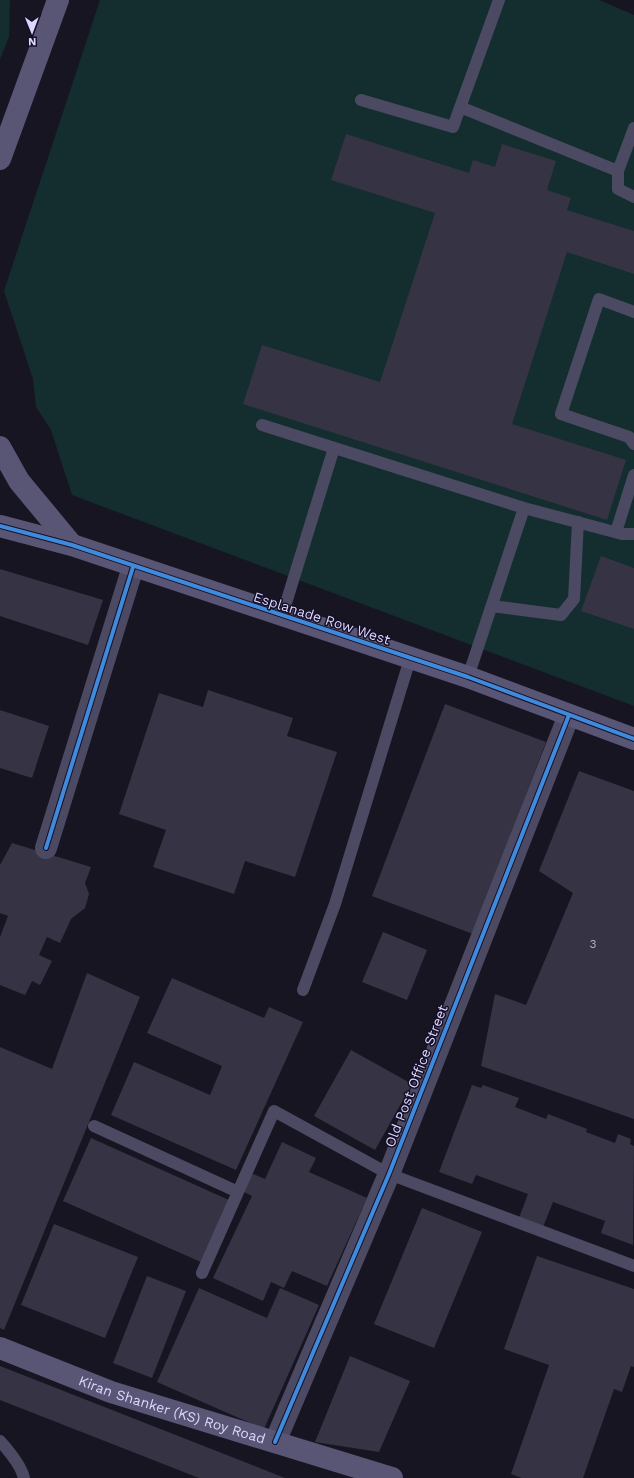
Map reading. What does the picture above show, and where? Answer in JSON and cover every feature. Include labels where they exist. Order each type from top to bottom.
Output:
[{"type":"street","points":[[0,159],[58,0]]},
{"type":"street","points":[[0,447],[19,481],[72,545]]},
{"type":"street","name":"Esplanade Row West","points":[[0,526],[72,545],[134,567],[468,677],[634,739]]},
{"type":"street","points":[[46,848],[134,567]]},
{"type":"street","name":"Old Post Office Street","points":[[275,1442],[389,1174],[569,715]]},
{"type":"street","name":"Kiran Shanker (KS) Roy Road","points":[[0,1348],[111,1392],[391,1478]]},
{"type":"lane","points":[[361,100],[453,127],[499,0]]},
{"type":"lane","points":[[460,108],[618,171]]},
{"type":"lane","points":[[634,128],[618,171],[618,189],[634,197]]},
{"type":"lane","points":[[634,312],[599,300],[560,414],[629,437],[634,444]]},
{"type":"lane","points":[[262,425],[524,508],[616,532],[634,534]]},
{"type":"lane","points":[[282,616],[334,448]]},
{"type":"lane","points":[[616,532],[634,475]]},
{"type":"lane","points":[[468,677],[524,508]]},
{"type":"lane","points":[[492,606],[561,615],[574,599],[578,522]]},
{"type":"lane","points":[[302,990],[335,904],[410,659]]},
{"type":"lane","points":[[202,1273],[274,1111],[389,1174],[634,1266]]},
{"type":"lane","points":[[94,1126],[238,1192]]},
{"type":"lane","points":[[0,1441],[8,1450],[23,1473],[24,1478]]},
{"type":"green space","points":[[0,0],[10,0],[9,37],[0,59]]},
{"type":"green space","points":[[100,0],[599,0],[634,15],[634,706],[72,495],[51,430],[36,407],[33,379],[4,291]]},
{"type":"building","points":[[346,134],[469,173],[473,160],[495,167],[502,144],[556,161],[547,190],[571,198],[567,210],[634,231],[634,274],[567,252],[512,424],[626,460],[607,520],[243,404],[262,345],[380,382],[435,213],[331,180]]},
{"type":"building","points":[[601,556],[634,568],[634,629],[581,611]]},
{"type":"building","points":[[0,569],[103,600],[88,645],[0,616]]},
{"type":"building","points":[[208,690],[293,718],[287,736],[337,752],[295,877],[245,861],[234,894],[153,867],[166,830],[119,814],[159,693],[203,707]]},
{"type":"building","points":[[445,704],[546,742],[473,934],[372,896]]},
{"type":"building","points":[[0,710],[49,726],[32,778],[0,768]]},
{"type":"building","points":[[579,771],[634,791],[634,1119],[481,1066],[495,994],[526,1005],[573,893],[539,871]]},
{"type":"building","points":[[12,843],[91,867],[85,883],[89,894],[85,908],[71,919],[60,943],[47,937],[39,955],[52,961],[40,985],[32,981],[25,995],[0,985],[0,937],[8,916],[0,913],[0,865]]},
{"type":"building","points":[[383,932],[427,950],[407,1000],[362,982]]},
{"type":"building","points":[[87,973],[140,997],[4,1330],[0,1328],[0,1047],[52,1069]]},
{"type":"building","points":[[172,978],[264,1018],[269,1007],[303,1022],[236,1170],[111,1115],[134,1062],[210,1095],[222,1066],[147,1033]]},
{"type":"building","points":[[351,1050],[412,1084],[375,1150],[314,1116]]},
{"type":"building","points":[[472,1085],[481,1088],[483,1085],[519,1098],[515,1107],[546,1119],[548,1114],[587,1129],[586,1132],[615,1143],[618,1134],[631,1139],[630,1144],[634,1146],[633,1245],[601,1233],[605,1221],[553,1202],[543,1227],[519,1218],[528,1194],[476,1175],[472,1184],[439,1172]]},
{"type":"building","points":[[91,1138],[231,1201],[203,1263],[63,1201]]},
{"type":"building","points":[[282,1142],[316,1158],[309,1172],[367,1198],[327,1286],[292,1271],[284,1288],[271,1282],[263,1301],[213,1278],[252,1196],[242,1191],[251,1173],[265,1179]]},
{"type":"building","points":[[422,1208],[482,1232],[434,1348],[374,1324]]},
{"type":"building","points":[[54,1224],[138,1257],[105,1338],[21,1305]]},
{"type":"building","points":[[537,1256],[634,1289],[634,1367],[631,1366],[622,1392],[614,1389],[583,1478],[522,1478],[511,1474],[549,1365],[504,1349]]},
{"type":"building","points":[[147,1276],[186,1291],[152,1378],[113,1363]]},
{"type":"building","points":[[199,1288],[267,1318],[280,1288],[319,1305],[264,1429],[157,1382]]},
{"type":"building","points":[[350,1356],[410,1381],[379,1452],[315,1442]]},
{"type":"building","points":[[0,1366],[285,1478],[199,1478],[0,1400]]},
{"type":"cycle path","points":[[0,526],[72,545],[468,677],[634,739]]},
{"type":"cycle path","points":[[46,848],[133,567]]},
{"type":"cycle path","points":[[275,1442],[389,1174],[569,715]]}]
